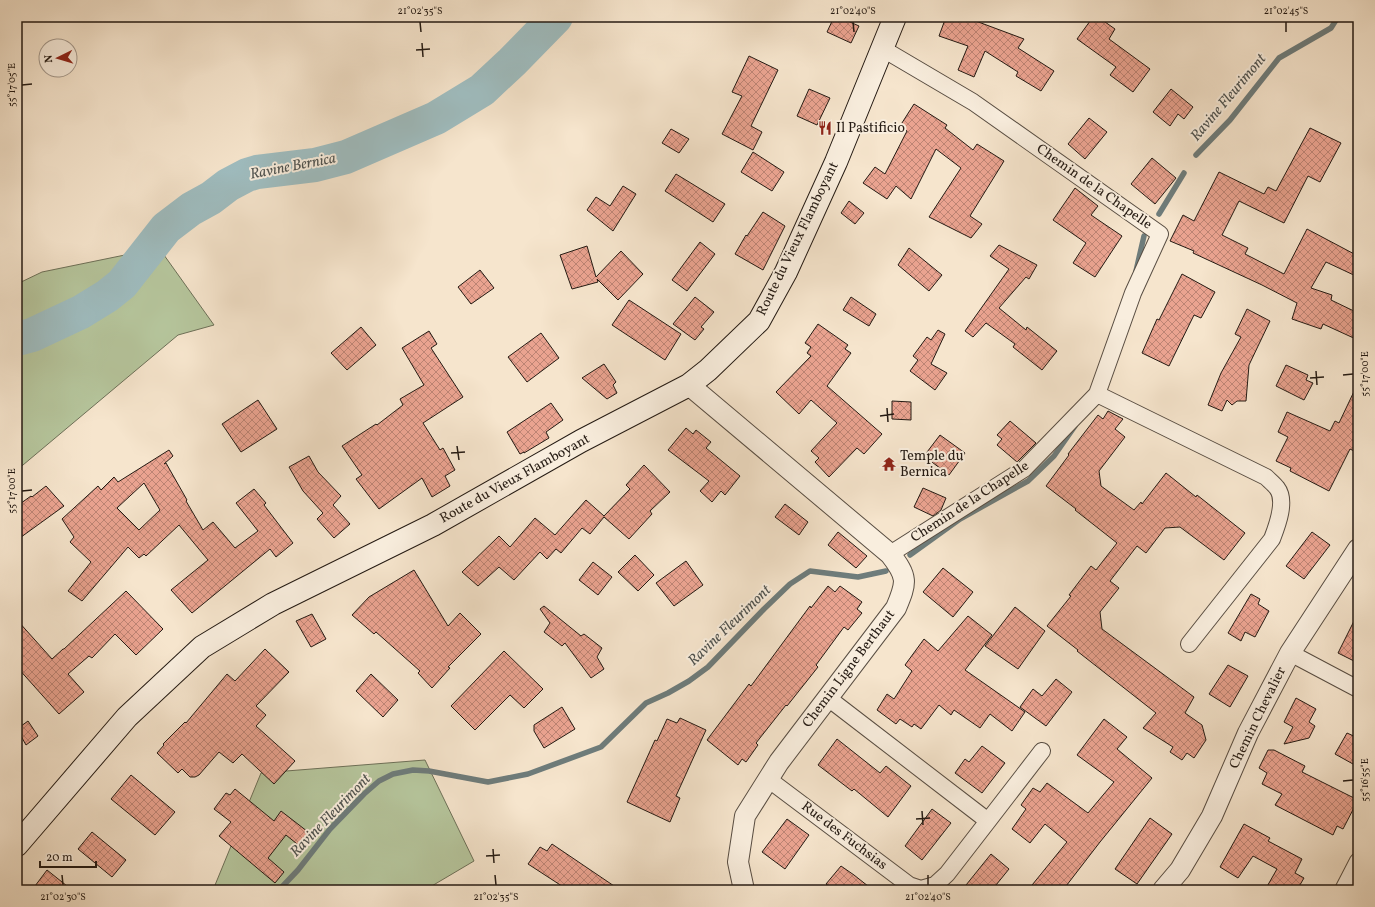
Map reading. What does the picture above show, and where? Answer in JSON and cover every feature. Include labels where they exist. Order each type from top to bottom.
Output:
[{"type":"main road","name":"Route du Vieux Flamboyant","points":[[17,845],[126,717],[202,647],[273,604],[433,525],[581,441],[689,385],[708,370],[759,321],[786,272],[836,162],[896,17]]},
{"type":"street","name":"Chemin de la Chapelle","points":[[884,49],[974,102],[1160,234],[1133,293],[1098,394],[1024,469],[890,554]]},
{"type":"street","name":"Chemin Ligne Berthaut","points":[[689,385],[890,554],[899,565],[904,577],[902,593],[896,608],[779,762],[745,816],[738,862],[744,890]]},
{"type":"street","points":[[1098,394],[1266,477],[1279,489],[1282,507],[1278,525],[1272,539],[1189,644]]},
{"type":"street","name":"Chemin Chevalier","points":[[1163,890],[1180,870],[1212,816],[1248,733],[1290,653],[1358,549]]},
{"type":"street","points":[[1290,653],[1358,689]]},
{"type":"street","points":[[828,698],[988,821]]},
{"type":"street","name":"Rue des Fuchsias","points":[[768,779],[909,885],[922,888],[935,885],[947,874],[1042,751]]},
{"type":"street","points":[[1343,890],[1358,861]]},
{"type":"green space","points":[[159,248],[214,325],[178,335],[17,470],[17,284],[42,272]]},
{"type":"green space","points":[[425,760],[474,861],[425,890],[213,890],[261,773]]},
{"type":"building","points":[[834,17],[853,17],[850,22],[859,26],[851,43],[827,32]]},
{"type":"building","points":[[946,17],[965,17],[1024,39],[1018,48],[1054,71],[1041,91],[1016,76],[1018,72],[985,51],[974,77],[958,70],[968,46],[939,36]]},
{"type":"building","points":[[1093,17],[1098,17],[1115,29],[1109,39],[1150,69],[1133,92],[1110,75],[1116,67],[1077,39]]},
{"type":"building","points":[[749,56],[778,70],[751,126],[762,132],[753,150],[722,134],[742,96],[732,92]]},
{"type":"building","points":[[809,89],[830,98],[817,125],[797,116]]},
{"type":"building","points":[[1171,89],[1193,107],[1184,119],[1178,114],[1170,126],[1153,112]]},
{"type":"building","points":[[914,104],[947,125],[945,128],[973,150],[977,144],[1004,161],[970,216],[982,224],[971,238],[929,217],[961,168],[936,149],[911,199],[896,186],[887,199],[863,183],[875,167],[885,174],[907,131],[900,126]]},
{"type":"building","points":[[1089,118],[1107,132],[1085,159],[1068,144]]},
{"type":"building","points":[[1310,128],[1341,143],[1320,182],[1308,176],[1284,223],[1239,201],[1222,235],[1248,248],[1245,254],[1284,274],[1307,229],[1358,256],[1358,277],[1326,262],[1311,288],[1332,295],[1331,300],[1358,313],[1358,340],[1323,324],[1321,329],[1292,319],[1297,303],[1193,253],[1194,251],[1170,241],[1183,215],[1194,221],[1219,172],[1264,194],[1268,187],[1276,191]]},
{"type":"building","points":[[671,129],[689,139],[679,153],[662,143]]},
{"type":"building","points":[[753,152],[784,172],[772,191],[741,172]]},
{"type":"building","points":[[1152,158],[1176,178],[1155,204],[1131,184]]},
{"type":"building","points":[[676,174],[725,204],[713,222],[665,191]]},
{"type":"building","points":[[623,186],[636,194],[613,231],[587,210],[596,197],[610,206]]},
{"type":"building","points":[[1075,188],[1098,206],[1091,215],[1122,236],[1095,277],[1073,263],[1086,243],[1053,220]]},
{"type":"building","points":[[849,201],[864,213],[855,224],[841,213]]},
{"type":"building","points":[[763,212],[785,226],[763,270],[735,254],[746,235],[747,236]]},
{"type":"building","points":[[700,242],[715,254],[687,291],[672,280]]},
{"type":"building","points":[[999,245],[1037,265],[1029,279],[1026,277],[999,308],[1026,330],[1027,327],[1057,351],[1042,370],[1013,347],[1015,344],[986,323],[973,337],[965,331],[1009,269],[990,256]]},
{"type":"building","points":[[587,246],[596,277],[621,251],[643,274],[618,300],[597,279],[598,282],[572,289],[560,255]]},
{"type":"building","points":[[909,248],[942,275],[929,291],[898,265]]},
{"type":"building","points":[[480,270],[494,288],[471,304],[458,287]]},
{"type":"building","points":[[1182,274],[1215,292],[1201,318],[1194,315],[1169,366],[1142,353],[1157,319],[1159,320]]},
{"type":"building","points":[[695,297],[714,312],[701,327],[704,329],[695,340],[673,324]]},
{"type":"building","points":[[851,297],[876,314],[869,326],[843,310]]},
{"type":"building","points":[[629,300],[681,334],[665,360],[612,325]]},
{"type":"building","points":[[1247,309],[1270,321],[1249,365],[1246,401],[1237,401],[1232,405],[1227,400],[1222,411],[1208,405],[1221,373],[1241,337],[1235,334]]},
{"type":"building","points":[[818,324],[848,345],[845,349],[851,353],[827,386],[882,434],[864,454],[857,448],[829,477],[815,462],[819,458],[811,451],[837,423],[811,400],[799,414],[776,392],[811,356],[807,353],[811,347],[805,343]]},
{"type":"building","points":[[361,327],[376,345],[347,370],[331,353]]},
{"type":"building","points":[[938,330],[945,334],[931,364],[947,373],[935,390],[910,371],[918,360],[913,356],[927,337],[931,340]]},
{"type":"building","points":[[429,331],[437,344],[431,348],[463,397],[423,423],[440,450],[443,448],[455,470],[445,476],[450,486],[432,497],[422,478],[379,509],[356,479],[362,475],[342,446],[376,424],[377,425],[403,405],[400,399],[424,385],[402,348]]},
{"type":"building","points":[[541,333],[559,358],[527,382],[508,357]]},
{"type":"building","points":[[604,364],[616,382],[613,385],[617,393],[607,399],[582,378]]},
{"type":"building","points":[[1286,365],[1308,375],[1306,380],[1313,383],[1304,400],[1276,386]]},
{"type":"building","points":[[1358,383],[1358,453],[1350,449],[1329,491],[1290,471],[1291,468],[1276,461],[1288,437],[1278,432],[1287,412],[1330,431],[1335,421],[1339,423]]},
{"type":"building","points":[[258,400],[277,429],[241,452],[222,424]]},
{"type":"building","points":[[892,401],[911,402],[911,420],[892,419]]},
{"type":"building","points":[[551,403],[563,420],[546,432],[549,438],[520,454],[507,432]]},
{"type":"building","points":[[1108,411],[1123,419],[1115,429],[1125,437],[1099,471],[1101,486],[1134,510],[1141,502],[1142,504],[1166,473],[1196,497],[1197,495],[1245,533],[1224,560],[1180,527],[1165,528],[1146,553],[1137,546],[1110,581],[1119,588],[1100,612],[1102,629],[1194,697],[1185,713],[1202,725],[1206,740],[1194,758],[1187,753],[1182,760],[1170,752],[1173,747],[1143,728],[1156,713],[1047,626],[1071,596],[1069,595],[1091,566],[1096,570],[1117,543],[1046,486],[1098,415],[1103,419]]},
{"type":"building","points":[[1010,421],[1036,443],[1017,462],[997,445],[1002,439],[997,435]]},
{"type":"building","points":[[686,428],[693,434],[696,430],[711,442],[706,448],[740,476],[725,495],[721,491],[712,502],[700,491],[709,481],[668,450]]},
{"type":"building","points":[[940,435],[965,453],[949,475],[924,456]]},
{"type":"building","points":[[169,450],[173,456],[164,464],[166,463],[203,530],[213,522],[235,548],[258,531],[236,503],[254,489],[266,503],[264,505],[293,543],[276,557],[270,549],[192,613],[171,590],[208,560],[179,525],[146,556],[144,554],[139,558],[128,547],[82,601],[68,591],[91,562],[70,542],[74,537],[62,519],[98,486],[101,490],[114,477],[118,482]],"holes":[[[144,483],[160,510],[139,530],[117,508]]]},
{"type":"building","points":[[309,456],[318,472],[341,496],[333,505],[350,524],[334,538],[317,519],[323,513],[303,491],[289,467]]},
{"type":"building","points":[[644,465],[670,492],[650,511],[652,514],[629,539],[604,517],[590,534],[582,528],[561,553],[556,549],[547,559],[540,552],[514,580],[499,567],[478,586],[462,572],[499,536],[510,547],[535,518],[555,535],[586,500],[604,516],[630,489],[626,485]]},
{"type":"building","points":[[46,486],[64,506],[17,540],[17,506]]},
{"type":"building","points":[[923,488],[946,498],[941,510],[933,516],[914,507]]},
{"type":"building","points":[[785,504],[808,522],[799,535],[775,517]]},
{"type":"building","points":[[838,532],[867,556],[856,568],[828,545]]},
{"type":"building","points":[[1312,532],[1330,545],[1304,579],[1286,566]]},
{"type":"building","points":[[635,555],[654,575],[638,591],[618,572]]},
{"type":"building","points":[[686,561],[703,585],[674,606],[656,583]]},
{"type":"building","points":[[593,562],[612,577],[598,595],[579,580]]},
{"type":"building","points":[[943,568],[973,592],[953,617],[923,592]]},
{"type":"building","points":[[414,570],[448,626],[460,613],[481,634],[448,667],[450,668],[432,688],[418,673],[420,671],[376,632],[374,634],[352,615],[369,597]]},
{"type":"building","points":[[828,586],[835,592],[840,586],[862,602],[857,609],[862,613],[848,630],[844,627],[816,665],[818,667],[756,743],[758,745],[746,762],[742,759],[738,765],[707,740],[749,684],[751,686],[810,606],[811,608]]},
{"type":"building","points":[[126,591],[163,629],[136,655],[115,634],[92,658],[89,656],[68,674],[84,692],[59,714],[17,667],[17,620],[52,659]]},
{"type":"building","points":[[1251,594],[1260,599],[1258,604],[1269,611],[1255,637],[1245,632],[1241,641],[1228,633]]},
{"type":"building","points":[[544,606],[581,636],[584,634],[602,648],[597,657],[604,669],[591,678],[565,643],[562,646],[544,632],[550,623],[540,609]]},
{"type":"building","points":[[1015,607],[1045,631],[1018,669],[985,646]]},
{"type":"building","points":[[1358,613],[1358,663],[1338,653]]},
{"type":"building","points":[[312,614],[326,639],[311,647],[296,621]]},
{"type":"building","points":[[968,616],[992,635],[965,670],[1025,712],[1012,731],[990,714],[980,728],[954,710],[951,715],[939,705],[921,729],[914,724],[912,727],[900,719],[896,724],[877,710],[887,694],[894,699],[912,671],[905,665],[924,639],[938,651]]},
{"type":"building","points":[[265,649],[289,672],[256,706],[266,715],[256,726],[295,761],[274,784],[242,754],[233,763],[219,752],[199,775],[195,777],[190,777],[182,769],[178,773],[157,753],[164,745],[163,744],[185,722],[186,723],[227,674],[235,681]]},
{"type":"building","points":[[504,651],[543,689],[524,708],[510,695],[475,730],[451,706]]},
{"type":"building","points":[[1228,665],[1248,676],[1230,707],[1209,694]]},
{"type":"building","points":[[371,674],[398,700],[383,717],[356,691]]},
{"type":"building","points":[[1056,679],[1072,692],[1046,726],[1020,707],[1033,689],[1042,696]]},
{"type":"building","points":[[1296,698],[1316,709],[1309,722],[1315,726],[1309,738],[1284,744],[1293,727],[1284,722]]},
{"type":"building","points":[[562,707],[575,729],[544,748],[534,731],[534,725]]},
{"type":"building","points":[[680,718],[706,730],[676,796],[680,798],[670,822],[627,802],[655,740],[657,741],[667,719],[677,723]]},
{"type":"building","points":[[1104,719],[1127,737],[1117,749],[1152,778],[1063,890],[1028,890],[1067,842],[1045,824],[1030,843],[1012,829],[1026,809],[1021,805],[1033,788],[1040,792],[1047,783],[1088,813],[1114,782],[1077,755]]},
{"type":"building","points":[[28,721],[38,736],[26,745],[17,729]]},
{"type":"building","points":[[1347,733],[1358,738],[1358,755],[1353,764],[1335,754]]},
{"type":"building","points":[[837,739],[880,773],[886,766],[911,786],[888,817],[854,789],[852,791],[818,765]]},
{"type":"building","points":[[982,746],[1005,763],[982,793],[955,773],[965,759],[969,762]]},
{"type":"building","points":[[1268,750],[1274,750],[1305,766],[1302,772],[1358,800],[1343,829],[1337,826],[1333,835],[1275,805],[1282,794],[1262,784],[1267,773],[1259,768]]},
{"type":"building","points":[[131,775],[175,812],[155,835],[111,799]]},
{"type":"building","points":[[235,789],[274,821],[281,811],[312,835],[302,848],[286,835],[268,858],[284,872],[275,883],[219,836],[231,822],[214,809],[226,793],[230,795]]},
{"type":"building","points":[[932,809],[951,823],[922,860],[905,846]]},
{"type":"building","points":[[1150,818],[1172,834],[1137,884],[1115,869]]},
{"type":"building","points":[[787,819],[809,835],[785,869],[762,852]]},
{"type":"building","points":[[1244,824],[1270,838],[1268,841],[1302,859],[1295,873],[1304,878],[1297,890],[1265,890],[1277,869],[1253,856],[1238,878],[1220,867]]},
{"type":"building","points":[[92,832],[126,860],[112,877],[78,849]]},
{"type":"building","points":[[552,844],[620,890],[568,890],[528,864],[540,847],[547,851]]},
{"type":"building","points":[[991,854],[1009,869],[992,890],[962,890]]},
{"type":"building","points":[[841,866],[873,890],[834,890],[826,884]]},
{"type":"building","points":[[47,870],[72,890],[32,890]]},
{"type":"waterway","name":"Ravine Bernica","points":[[17,339],[32,335],[81,312],[107,296],[122,284],[166,228],[191,209],[211,198],[228,185],[247,175],[257,172],[315,165],[346,157],[436,118],[482,90],[556,17]]},
{"type":"waterway","name":"Ravine Fleurimont","points":[[1196,155],[1230,120],[1279,58],[1331,28],[1338,17]]},
{"type":"waterway","name":"Ravine Fleurimont","points":[[1159,214],[1184,173]]},
{"type":"waterway","name":"Ravine Fleurimont","points":[[1136,271],[1144,236]]},
{"type":"waterway","name":"Ravine Fleurimont","points":[[910,555],[960,519],[1028,481],[1054,456],[1075,426]]},
{"type":"waterway","name":"Ravine Fleurimont","points":[[279,890],[298,870],[330,829],[364,794],[379,781],[393,774],[413,770],[429,771],[488,782],[528,774],[601,747],[646,703],[689,681],[708,667],[790,584],[810,571],[858,577],[886,571]]},
{"type":"place","name":"Il Pastificio","points":[[825,128]]},
{"type":"place","name":"Temple du Bernica","points":[[889,464]]}]
